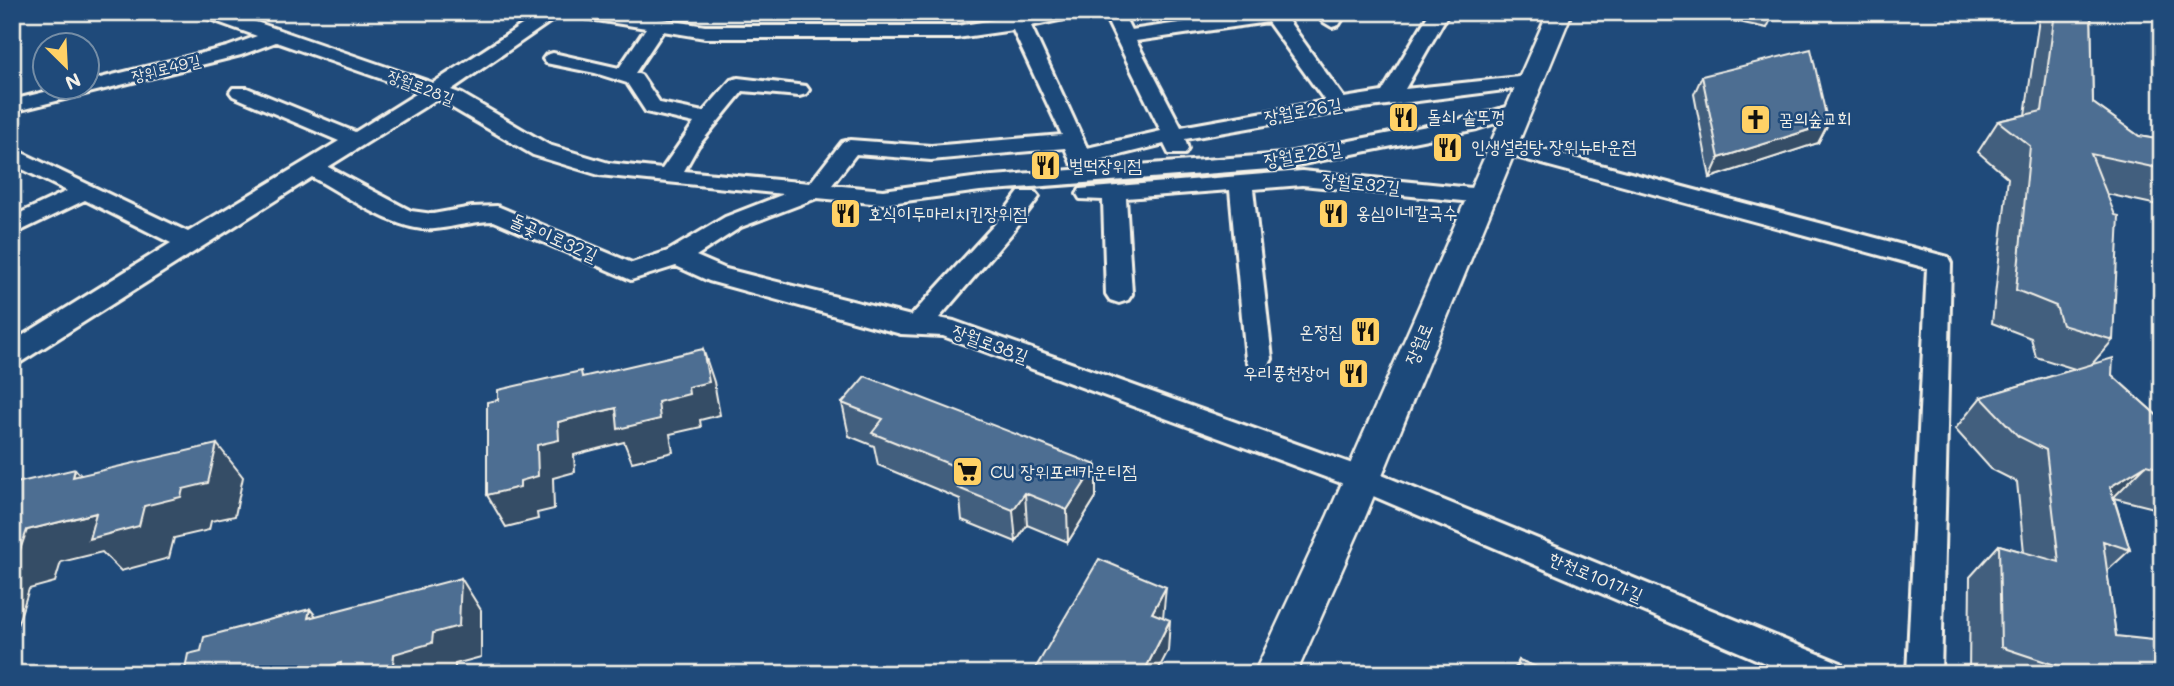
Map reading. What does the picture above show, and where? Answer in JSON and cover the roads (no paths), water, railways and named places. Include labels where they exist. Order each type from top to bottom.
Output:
[{"type":"street","name":"장월로28길","points":[[208,12],[455,98],[541,150],[607,170],[883,197],[979,184],[1079,158],[1186,169],[1283,161],[1477,123],[1523,96]]},
{"type":"street","points":[[12,355],[189,242],[357,141],[555,12]]},
{"type":"street","points":[[584,12],[705,32],[957,32],[1071,12]]},
{"type":"street","points":[[1112,12],[1172,134],[1186,169]]},
{"type":"street","points":[[1390,97],[1440,12]]},
{"type":"street","name":"장월로","points":[[1275,674],[1362,479],[1560,12]]},
{"type":"street","points":[[1124,37],[1175,21],[1273,14],[1338,105]]},
{"type":"street","points":[[1020,23],[1079,158]]},
{"type":"street","points":[[623,76],[658,24]]},
{"type":"street","name":"장위로49길","points":[[12,106],[234,51],[277,35]]},
{"type":"street","points":[[553,59],[600,68],[634,79],[653,108],[709,120]]},
{"type":"street","points":[[669,176],[738,84],[799,90]]},
{"type":"street","name":"장월로26길","points":[[816,190],[850,147],[931,153],[1079,158],[1172,134],[1458,86],[1523,96]]},
{"type":"street","points":[[240,92],[357,141]]},
{"type":"street","points":[[1502,146],[1939,263],[1924,674]]},
{"type":"street","points":[[12,155],[189,242]]},
{"type":"street","name":"돌곶이로32길","points":[[313,167],[405,218],[433,222],[472,214],[498,213],[631,272],[677,257]]},
{"type":"street","name":"장월로32길","points":[[883,197],[1027,197],[1302,178],[1482,196]]},
{"type":"street","points":[[1241,184],[1259,359]]},
{"type":"street","points":[[677,257],[733,222],[816,190]]},
{"type":"street","points":[[12,227],[85,191]]},
{"type":"street","points":[[1114,192],[1119,294]]},
{"type":"street","points":[[918,324],[1003,229],[1027,197]]},
{"type":"street","name":"장월로38길","points":[[677,257],[718,275],[901,325],[945,327],[1362,479]]},
{"type":"street","name":"한천로101가길","points":[[1362,479],[1829,674]]},
{"type":"place","name":"돌쇠 솥뚜껑","points":[[1404,117]]},
{"type":"place","name":"꿈의숲교회","points":[[1756,119]]},
{"type":"place","name":"인생설렁탕 장위뉴타운점","points":[[1448,147]]},
{"type":"place","name":"벌떡장위점","points":[[1046,166]]},
{"type":"place","name":"옹심이네칼국수","points":[[1333,213]]},
{"type":"place","name":"호식이두마리치킨장위점","points":[[845,214]]},
{"type":"place","name":"온정집","points":[[1366,332]]},
{"type":"place","name":"우리풍천장어","points":[[1353,373]]},
{"type":"place","name":"CU 장위포레카운티점","points":[[967,472]]}]
